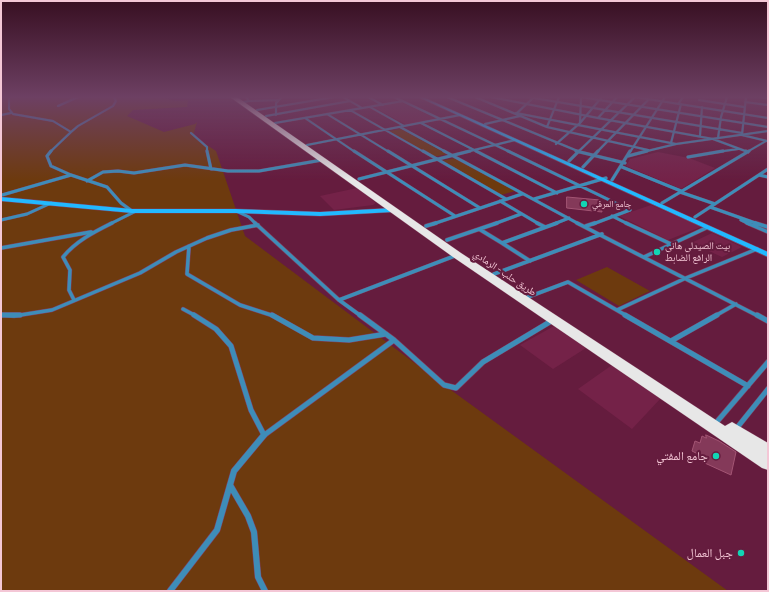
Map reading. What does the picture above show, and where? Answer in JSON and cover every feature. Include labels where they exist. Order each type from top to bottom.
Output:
[{"type":"highway","name":"طريق حلب - الرمادي","points":[[272,125],[457,255],[553,320],[716,423]]},
{"type":"highway","name":"طريق حلب - الرمادي","points":[[280,125],[494,274],[732,434],[768,463]]},
{"type":"highway","name":"طريق حلب - الرمادي","points":[[732,434],[768,452]]},
{"type":"street","points":[[59,125],[71,132]]},
{"type":"street","points":[[80,125],[71,132],[69,137],[53,148],[47,156],[51,166],[71,175],[106,187],[121,203],[134,211]]},
{"type":"street","points":[[314,125],[385,173],[455,216]]},
{"type":"street","points":[[344,125],[480,208]]},
{"type":"street","points":[[375,125],[506,199]]},
{"type":"street","points":[[307,145],[412,125]]},
{"type":"street","points":[[423,125],[557,192]]},
{"type":"street","points":[[451,125],[630,210],[586,226]]},
{"type":"street","points":[[481,125],[603,178],[706,228],[768,255]]},
{"type":"street","points":[[486,125],[768,251]]},
{"type":"street","points":[[512,125],[578,152],[625,163]]},
{"type":"street","points":[[541,125],[569,133],[648,150]]},
{"type":"street","points":[[556,144],[578,125]]},
{"type":"street","points":[[582,125],[676,144]]},
{"type":"street","points":[[569,161],[607,125]]},
{"type":"street","points":[[583,167],[622,125]]},
{"type":"street","points":[[639,125],[713,139],[748,152]]},
{"type":"street","points":[[671,143],[675,125]]},
{"type":"street","points":[[689,125],[742,134],[767,141]]},
{"type":"street","points":[[718,138],[720,125]]},
{"type":"street","points":[[742,134],[743,125]]},
{"type":"street","points":[[753,125],[768,127]]},
{"type":"street","points":[[612,180],[625,163],[646,126]]},
{"type":"street","points":[[400,127],[533,200],[602,234],[768,321]]},
{"type":"street","points":[[700,136],[701,127]]},
{"type":"street","points":[[628,156],[676,144],[768,131]]},
{"type":"street","points":[[191,133],[207,146],[206,154],[210,161],[211,169]]},
{"type":"street","points":[[359,179],[515,140]]},
{"type":"street","points":[[662,203],[767,141]]},
{"type":"street","points":[[688,157],[738,149]]},
{"type":"street","points":[[87,181],[103,172],[118,171],[134,174],[166,170],[185,165],[211,169],[259,171],[322,160]]},
{"type":"street","points":[[622,167],[680,192],[715,204]]},
{"type":"street","points":[[695,217],[768,169]]},
{"type":"street","points":[[1,197],[71,175]]},
{"type":"street","points":[[759,175],[768,177]]},
{"type":"street","points":[[533,200],[603,178]]},
{"type":"street","points":[[1,197],[2,190]]},
{"type":"street","points":[[426,226],[522,194]]},
{"type":"street","points":[[1,197],[134,211],[236,211],[320,214],[393,210]]},
{"type":"street","points":[[500,201],[545,227]]},
{"type":"street","points":[[1,220],[26,214],[51,203]]},
{"type":"street","points":[[710,207],[768,227]]},
{"type":"street","points":[[74,300],[69,290],[70,270],[63,257],[72,246],[95,231],[134,211]]},
{"type":"street","points":[[236,211],[249,217],[339,300],[394,340],[444,385],[456,388],[482,362],[553,320]]},
{"type":"street","points":[[725,212],[768,232]]},
{"type":"street","points":[[447,240],[521,214]]},
{"type":"street","points":[[612,216],[671,244]]},
{"type":"street","points":[[502,243],[569,218]]},
{"type":"street","points":[[1,315],[14,316],[46,311],[140,273],[189,246],[231,230],[258,225]]},
{"type":"street","points":[[644,257],[706,228]]},
{"type":"street","points":[[479,229],[530,261]]},
{"type":"street","points":[[1,248],[95,231]]},
{"type":"street","points":[[494,274],[602,234]]},
{"type":"street","points":[[189,246],[187,274],[240,305],[272,315],[313,338],[349,340],[386,334]]},
{"type":"street","points":[[617,310],[686,278],[757,250]]},
{"type":"street","points":[[339,300],[457,255]]},
{"type":"street","points":[[528,297],[568,282],[748,386]]},
{"type":"street","points":[[671,341],[736,304]]},
{"type":"street","points":[[183,309],[207,322],[226,337],[231,346],[251,410],[264,435]]},
{"type":"street","points":[[170,591],[217,530],[234,471],[264,435],[394,340]]},
{"type":"street","points":[[716,423],[768,362]]},
{"type":"street","points":[[732,434],[768,389]]},
{"type":"street","points":[[230,485],[248,516],[254,532],[258,577],[265,591]]},
{"type":"shaded area","points":[[1,125],[147,125],[164,132],[196,125],[193,136],[216,151],[245,236],[444,385],[728,591],[1,591]]},
{"type":"shaded area","points":[[401,129],[447,154],[434,157],[389,131]]},
{"type":"shaded area","points":[[658,152],[689,158],[715,168],[681,189],[626,166],[630,159]]},
{"type":"shaded area","points":[[455,158],[515,191],[501,195],[441,161]]},
{"type":"shaded area","points":[[357,188],[376,203],[373,205],[334,210],[320,196]]},
{"type":"shaded area","points":[[651,205],[701,227],[668,240],[619,216]]},
{"type":"shaded area","points":[[712,233],[742,247],[722,257],[691,243]]},
{"type":"shaded area","points":[[607,267],[650,291],[619,306],[576,280]]},
{"type":"shaded area","points":[[554,326],[586,348],[553,369],[520,345]]},
{"type":"shaded area","points":[[612,365],[661,398],[632,429],[578,389]]},
{"type":"building","name":"جامع العرفي","points":[[567,197],[600,200],[602,212],[567,208]]},
{"type":"building","name":"جامع المفتي","points":[[706,435],[736,452],[731,475],[696,459],[698,454],[692,451],[695,441],[700,443],[702,436],[706,438]]},
{"type":"place","name":"جامع العرفي","points":[[584,204]]},
{"type":"place","name":"بيت الصيدلي هاني الرافع الضابط","points":[[657,252]]},
{"type":"place","name":"جامع المفتي","points":[[716,456]]},
{"type":"place","name":"جبل العمال","points":[[741,553]]}]
